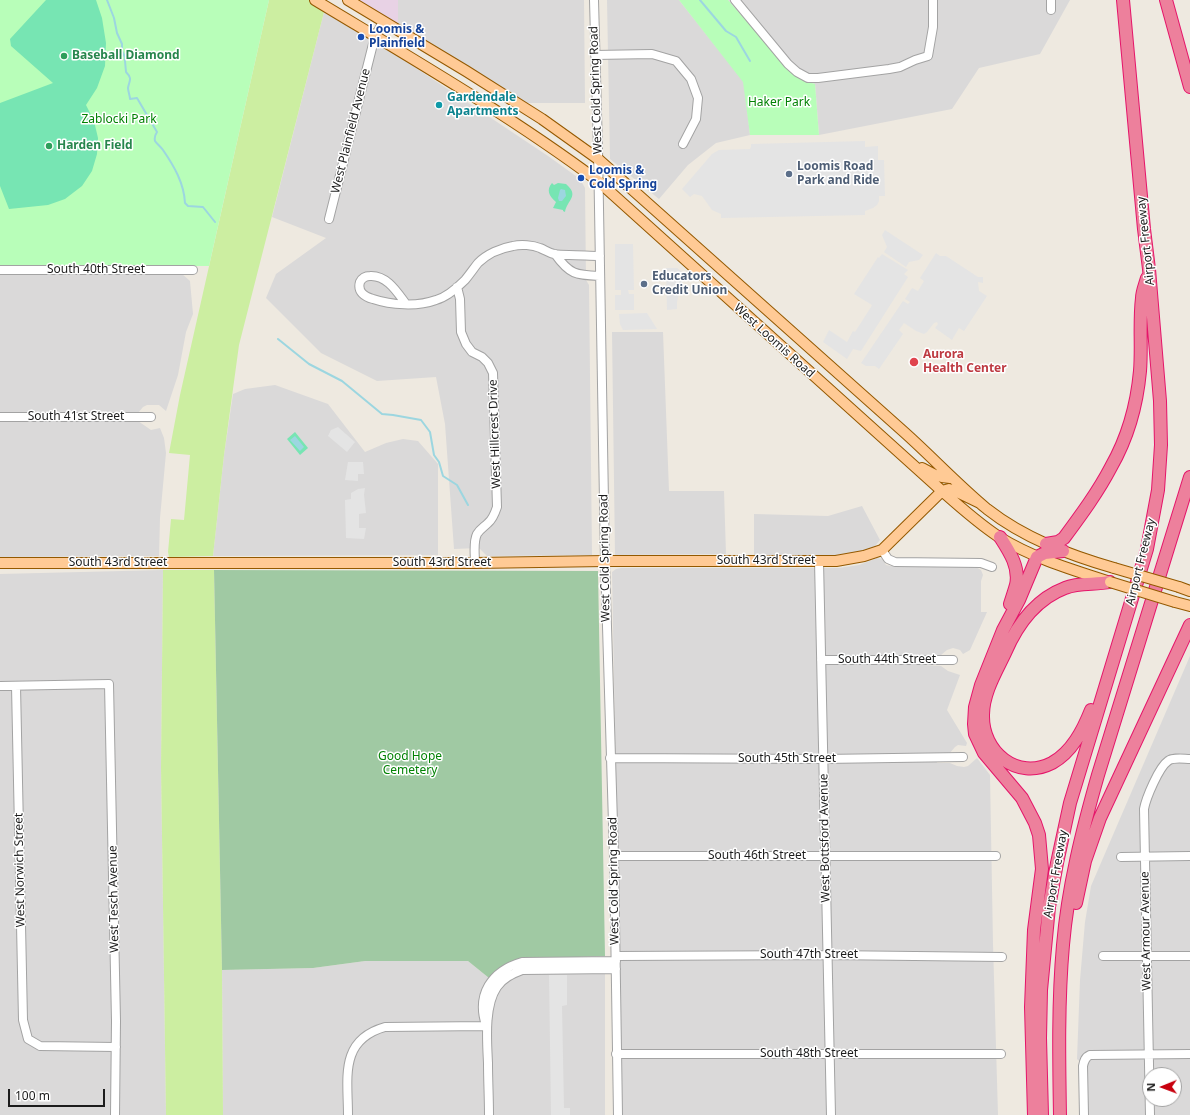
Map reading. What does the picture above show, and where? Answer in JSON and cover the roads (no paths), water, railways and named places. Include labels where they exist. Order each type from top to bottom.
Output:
[{"type":"highway","name":"Airport Freeway","points":[[1042,1115],[1040,1038],[1041,990],[1049,907],[1070,802],[1147,549],[1158,490],[1162,445],[1160,401],[1149,269],[1122,0]]},
{"type":"highway","points":[[1166,0],[1190,87]]},
{"type":"highway","points":[[1046,544],[1058,542],[1064,538],[1104,479],[1118,452],[1130,420],[1135,402],[1140,370],[1142,298],[1149,269]]},
{"type":"highway","name":"Airport Freeway","points":[[1060,1115],[1060,1010],[1063,945],[1071,883],[1085,819],[1190,477]]},
{"type":"highway","points":[[1000,537],[1015,565],[1016,579],[1016,585],[1003,630]]},
{"type":"highway","points":[[1034,1115],[1031,1007],[1034,930],[1042,868],[1039,835],[1035,822],[1022,798],[984,753],[975,734],[974,724],[976,700],[981,685],[1003,630],[1019,600],[1037,557],[1045,553],[1062,551]]},
{"type":"highway","points":[[1110,582],[1074,586],[1057,592],[1035,607],[1017,629],[988,689],[983,713],[984,733],[988,742],[999,757],[1006,762],[1024,768],[1038,767],[1052,763],[1070,748],[1086,723],[1115,639],[1126,620]]},
{"type":"highway","points":[[1060,1010],[1067,992],[1070,942],[1076,903],[1081,877],[1093,838],[1100,818],[1190,625]]},
{"type":"main road","name":"West Loomis Road","points":[[315,0],[461,88],[563,155],[598,182],[906,460],[983,525],[1000,537],[1037,557],[1067,568],[1190,606]]},
{"type":"main road","name":"West Loomis Road","points":[[348,0],[542,119],[598,159],[921,448],[980,503],[1004,521],[1062,551],[1087,560],[1190,590]]},
{"type":"main road","points":[[766,333],[776,319]]},
{"type":"main road","points":[[906,460],[933,474],[947,479],[952,478]]},
{"type":"main road","points":[[942,491],[949,489],[953,490],[980,503]]},
{"type":"main road","name":"South 43rd Street","points":[[0,563],[836,561],[855,558],[882,550],[942,491]]},
{"type":"street","name":"West Cold Spring Road","points":[[594,0],[605,561],[614,856],[618,1115]]},
{"type":"street","points":[[735,0],[788,64],[797,72],[808,78],[829,77],[900,67],[928,56],[933,27],[933,0]]},
{"type":"street","points":[[1051,0],[1051,10]]},
{"type":"street","name":"West Plainfield Avenue","points":[[329,219],[375,36],[383,22]]},
{"type":"street","points":[[595,55],[652,54],[676,61],[691,79],[698,98],[696,119],[683,144]]},
{"type":"street","points":[[406,304],[386,280],[377,276],[367,276],[360,282],[361,293],[366,297],[385,303],[394,304],[406,304],[426,303],[436,300],[457,287],[485,257],[496,251],[514,245],[540,248],[555,254],[600,256]]},
{"type":"street","points":[[555,254],[564,266],[572,272],[600,276]]},
{"type":"street","name":"South 40th Street","points":[[0,270],[193,270]]},
{"type":"street","name":"West Hillcrest Drive","points":[[457,287],[460,299],[461,332],[466,344],[472,352],[482,357],[488,363],[493,373],[497,507],[494,516],[476,535],[475,563]]},
{"type":"street","name":"South 41st Street","points":[[0,417],[151,417]]},
{"type":"street","points":[[882,550],[888,559],[895,562],[981,563],[992,567]]},
{"type":"street","name":"West Bottsford Avenue","points":[[819,561],[830,1054],[830,1115]]},
{"type":"street","name":"South 44th Street","points":[[821,660],[953,660]]},
{"type":"street","name":"West Tesch Avenue","points":[[16,686],[110,684],[116,1048],[115,1115]]},
{"type":"street","points":[[0,686],[16,686]]},
{"type":"street","name":"West Norwich Street","points":[[16,686],[23,1020],[28,1039],[40,1046],[116,1048]]},
{"type":"street","name":"South 45th Street","points":[[610,758],[823,759],[963,757]]},
{"type":"street","name":"West Armour Avenue","points":[[1150,1115],[1144,809],[1146,800],[1155,780],[1166,762],[1171,759],[1190,759]]},
{"type":"street","name":"South 46th Street","points":[[614,856],[996,856]]},
{"type":"street","points":[[1121,857],[1190,856]]},
{"type":"street","name":"South 47th Street","points":[[486,1026],[483,1014],[485,994],[490,984],[502,970],[511,965],[522,966],[827,955],[1002,957]]},
{"type":"street","points":[[1103,956],[1190,956]]},
{"type":"street","points":[[348,1115],[349,1059],[356,1046],[367,1035],[375,1030],[385,1028],[486,1026],[489,1115]]},
{"type":"street","name":"South 48th Street","points":[[616,1054],[1001,1054]]},
{"type":"street","points":[[1084,1115],[1083,1068],[1085,1058],[1090,1055],[1190,1054]]},
{"type":"water","points":[[561,189],[565,190],[566,196],[562,201],[559,201],[558,198]]},
{"type":"water","points":[[295,436],[304,447],[300,451],[290,440]]},
{"type":"waterway","points":[[107,0],[122,44],[126,72],[130,78],[128,88],[130,99],[137,98],[157,132],[155,141],[167,156],[178,175],[183,189],[185,203],[188,206],[203,207],[215,222]]},
{"type":"waterway","points":[[700,0],[726,31],[736,37],[750,61]]},
{"type":"waterway","points":[[278,339],[309,364],[342,381],[382,414],[421,420],[430,432],[434,455],[439,462],[443,476],[457,485],[468,505]]},
{"type":"place","name":"Loomis & Plainfield","points":[[361,37]]},
{"type":"place","name":"Baseball Diamond","points":[[64,56]]},
{"type":"place","name":"Gardendale Apartments","points":[[439,105]]},
{"type":"place","name":"Harden Field","points":[[49,146]]},
{"type":"place","name":"Loomis Road Park and Ride","points":[[789,174]]},
{"type":"place","name":"Loomis & Cold Spring","points":[[581,178]]},
{"type":"place","name":"Educators Credit Union","points":[[644,284]]},
{"type":"place","name":"Aurora Health Center","points":[[914,362]]},
{"type":"park label","name":"Haker Park","points":[[779,103]]},
{"type":"park label","name":"Zablocki Park","points":[[119,120]]},
{"type":"park label","name":"Good Hope Cemetery","points":[[410,764]]}]
